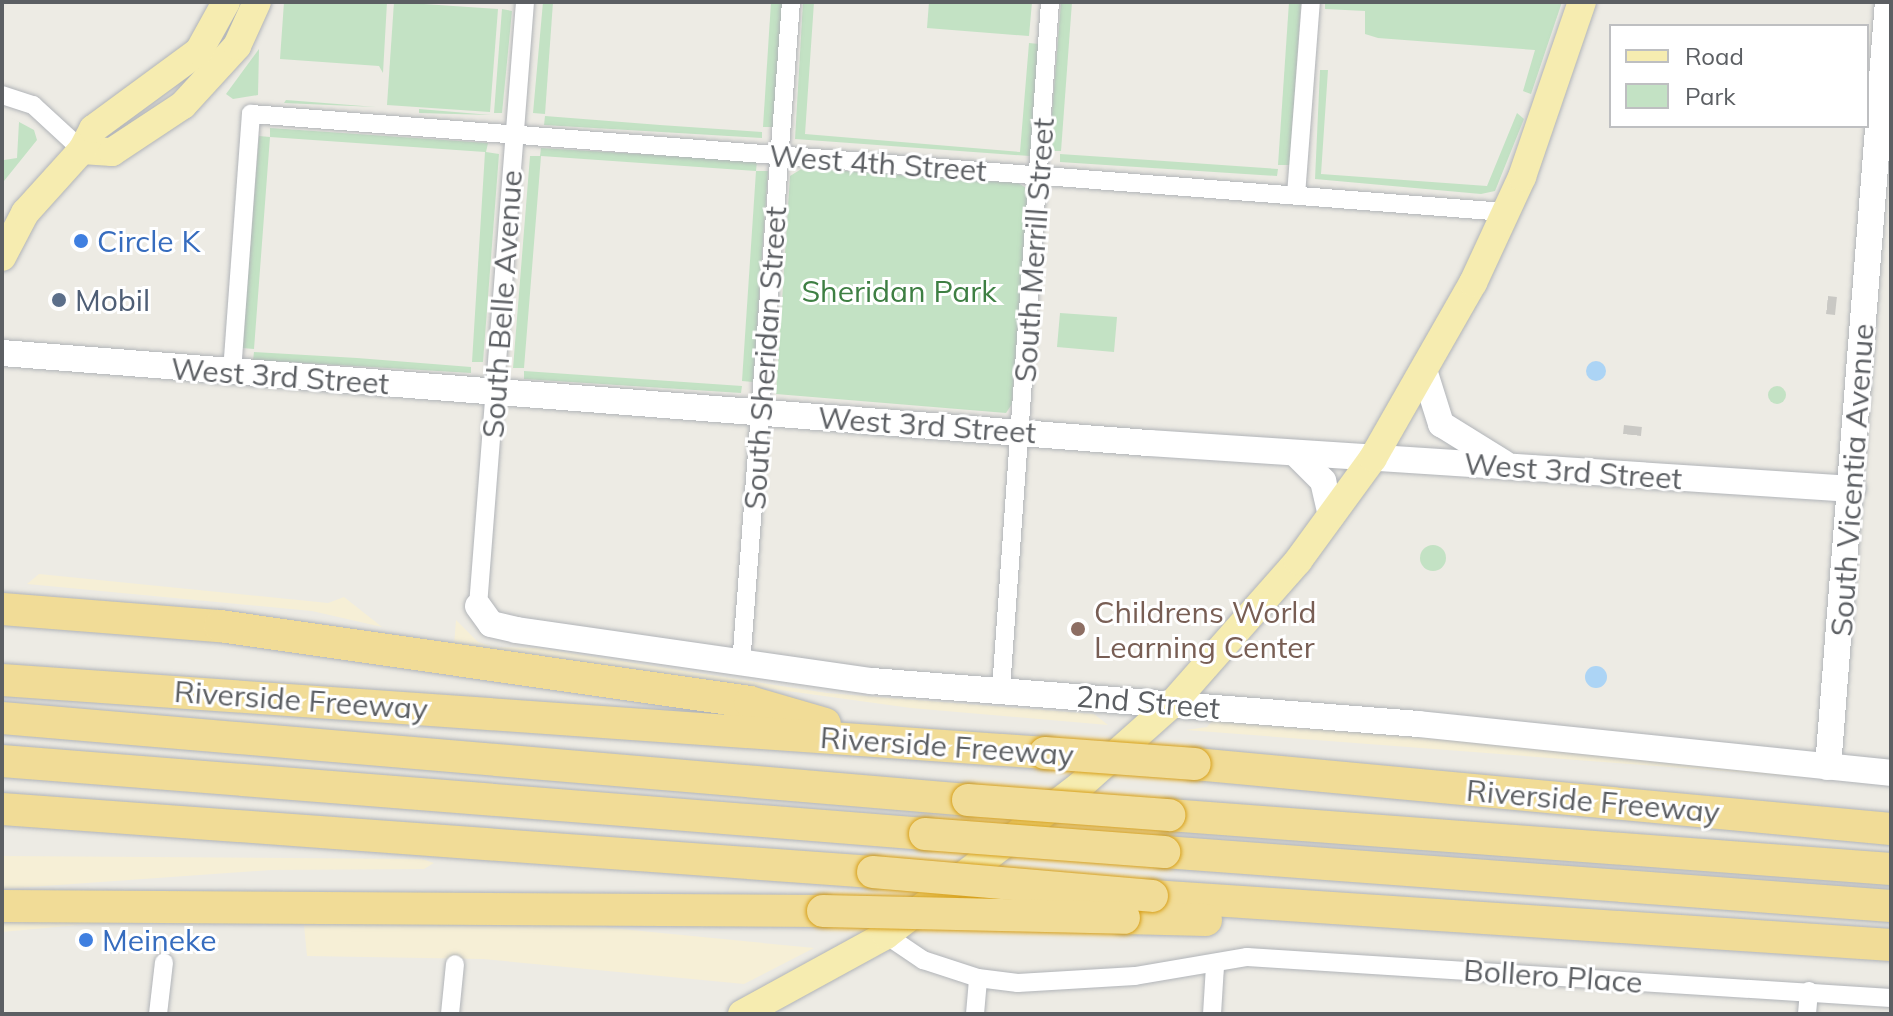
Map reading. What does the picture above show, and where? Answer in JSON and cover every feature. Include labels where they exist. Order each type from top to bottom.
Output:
[{"type":"highway","points":[[2,609],[220,626],[750,702],[882,741]]},
{"type":"highway","name":"Riverside Freeway","points":[[2,680],[1195,764],[1891,829]]},
{"type":"highway","points":[[2,718],[968,800],[1891,869]]},
{"type":"highway","points":[[2,761],[35,773]]},
{"type":"highway","points":[[2,780],[35,773],[210,778],[1891,906]]},
{"type":"highway","points":[[2,809],[181,819],[1152,896],[1891,945]]},
{"type":"highway","points":[[2,830],[127,833],[181,819]]},
{"type":"highway","points":[[2,906],[823,911],[1749,935]]},
{"type":"main road","points":[[2,257],[25,213],[82,150],[93,129],[199,51],[226,2]]},
{"type":"main road","points":[[82,150],[112,152],[199,92],[237,46],[257,2]]},
{"type":"main road","points":[[742,1014],[886,935],[1081,785],[1172,704],[1261,605],[1373,458],[1424,370],[1506,212],[1549,106],[1582,2]]},
{"type":"street","name":"South Belle Avenue","points":[[478,606],[525,2]]},
{"type":"street","name":"South Sheridan Street","points":[[741,665],[763,412],[791,2]]},
{"type":"street","name":"South Merrill Street","points":[[1001,689],[1022,432],[1050,2]]},
{"type":"street","points":[[1296,195],[1311,2]]},
{"type":"street","name":"South Vicentia Avenue","points":[[1828,767],[1888,2]]},
{"type":"street","points":[[2,95],[33,105],[82,150]]},
{"type":"street","name":"West 4th Street","points":[[232,372],[251,114],[1506,212]]},
{"type":"street","name":"West 3rd Street","points":[[2,353],[1295,453],[1852,489]]},
{"type":"street","points":[[1424,370],[1441,424],[1510,467]]},
{"type":"street","points":[[1295,453],[1323,481],[1331,516]]},
{"type":"street","name":"2nd Street","points":[[478,606],[491,624],[516,630],[741,665],[1433,725],[1891,773]]},
{"type":"street","name":"Bollero Place","points":[[886,935],[923,960],[978,978],[1059,982],[1215,966],[1247,957],[1891,998]]},
{"type":"street","points":[[158,1014],[164,962]]},
{"type":"street","points":[[450,1014],[455,964]]},
{"type":"street","points":[[1212,1014],[1215,966]]},
{"type":"street","points":[[975,1014],[978,978]]},
{"type":"street","points":[[1807,1014],[1809,991]]},
{"type":"green space","points":[[284,2],[387,2],[383,73],[379,66],[280,59]]},
{"type":"green space","points":[[394,2],[498,9],[490,112],[387,105]]},
{"type":"green space","points":[[543,2],[553,2],[545,114],[533,113]]},
{"type":"green space","points":[[771,2],[783,2],[774,127],[763,127]]},
{"type":"green space","points":[[803,2],[814,2],[805,134],[1020,152],[1029,43],[1039,44],[1030,156],[795,139]]},
{"type":"green space","points":[[929,2],[1032,2],[1029,36],[927,28]]},
{"type":"green space","points":[[1061,2],[1072,2],[1061,151],[1049,151]]},
{"type":"green space","points":[[1289,2],[1301,2],[1290,165],[1278,165]]},
{"type":"green space","points":[[1325,2],[1562,2],[1531,94],[1523,91],[1535,50],[1378,38],[1365,34],[1365,11],[1325,9]]},
{"type":"green space","points":[[502,9],[512,11],[502,113],[494,113]]},
{"type":"green space","points":[[259,49],[258,95],[233,99],[226,94]]},
{"type":"green space","points":[[1320,70],[1328,70],[1321,174],[1487,186],[1517,113],[1524,119],[1495,191],[1481,194],[1315,179]]},
{"type":"green space","points":[[286,100],[376,107],[284,103]]},
{"type":"green space","points":[[419,109],[491,115],[419,113]]},
{"type":"green space","points":[[8,116],[34,130],[37,140],[4,181],[4,160],[17,158],[19,122]]},
{"type":"green space","points":[[545,116],[762,132],[762,138],[544,125]]},
{"type":"green space","points":[[270,128],[488,143],[486,152],[499,154],[483,362],[472,362],[485,152],[270,137]]},
{"type":"green space","points":[[259,136],[270,137],[254,349],[242,348]]},
{"type":"green space","points":[[541,148],[757,161],[756,171],[541,156],[524,368],[513,368],[530,156],[540,156]]},
{"type":"green space","points":[[1060,154],[1278,169],[1277,176],[1060,162]]},
{"type":"green space","name":"Sheridan Park","points":[[803,168],[1018,183],[1028,189],[1012,404],[1006,413],[776,394],[790,176]]},
{"type":"green space","points":[[756,171],[768,171],[753,382],[742,381]]},
{"type":"green space","points":[[1060,313],[1117,317],[1114,352],[1057,347]]},
{"type":"green space","points":[[254,352],[471,367],[471,373],[253,360]]},
{"type":"green space","points":[[524,371],[742,386],[741,393],[524,379]]},
{"type":"green space","points":[[1777,386],[1786,395],[1777,404],[1768,395]]},
{"type":"green space","points":[[1433,545],[1442,549],[1446,558],[1442,567],[1433,571],[1424,567],[1420,558],[1424,549]]},
{"type":"sand","points":[[39,574],[328,603],[344,597],[382,627],[312,611],[27,584]]},
{"type":"sand","points":[[456,620],[478,642],[494,647],[538,648],[827,693],[1094,714],[1108,725],[911,708],[454,645]]},
{"type":"sand","points":[[1212,721],[1577,750],[1891,784],[1186,730],[1207,727]]},
{"type":"sand","points":[[2,856],[422,859],[434,863],[424,869],[271,870],[2,889]]},
{"type":"sand","points":[[169,908],[427,910],[814,948],[744,984],[483,959],[307,956],[304,925],[132,920],[2,932],[2,922]]},
{"type":"water","points":[[1596,361],[1603,364],[1606,371],[1603,378],[1596,381],[1589,378],[1586,371],[1589,364]]},
{"type":"water","points":[[1596,666],[1604,669],[1607,677],[1604,685],[1596,688],[1588,685],[1585,677],[1588,669]]},
{"type":"tunnel","points":[[1827,305],[1836,306]]},
{"type":"tunnel","points":[[1632,435],[1633,426]]},
{"type":"place","name":"Circle K","points":[[81,241]]},
{"type":"place","name":"Mobil","points":[[59,300]]},
{"type":"place","name":"Childrens World Learning Center","points":[[1078,629]]},
{"type":"place","name":"Meineke","points":[[86,940]]}]
